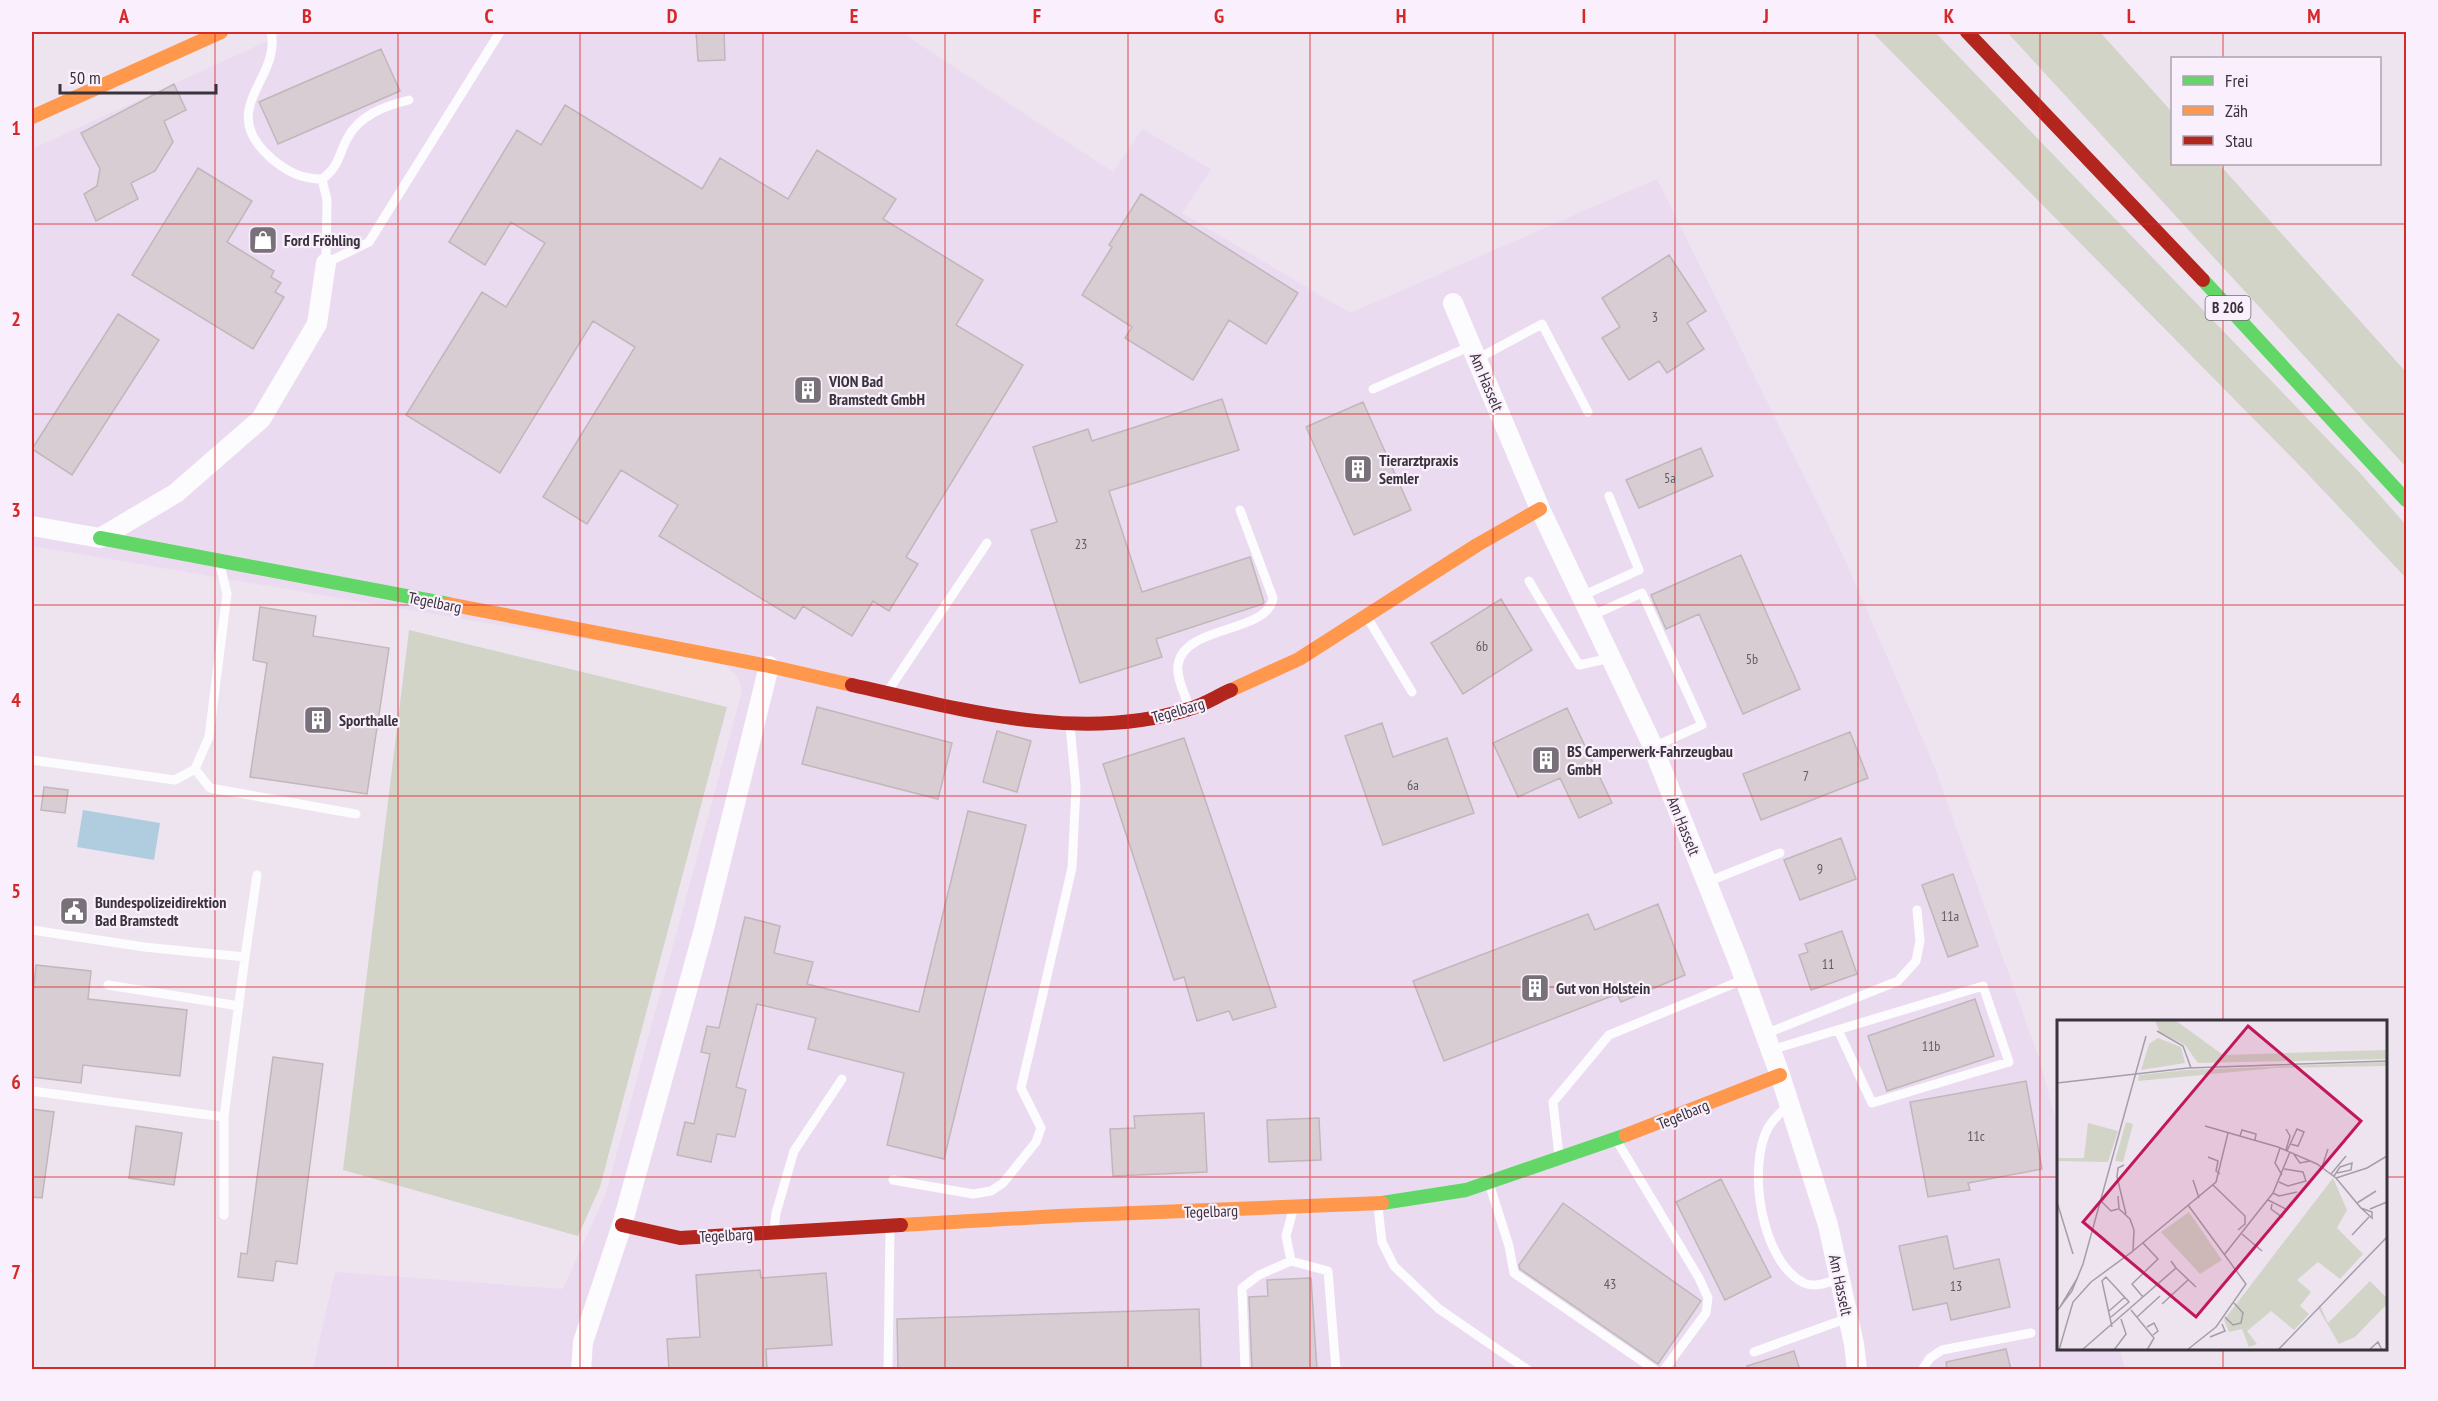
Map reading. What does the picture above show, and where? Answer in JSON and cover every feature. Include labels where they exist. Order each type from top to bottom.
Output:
[{"type":"street","points":[[32,117],[221,32]]},
{"type":"street","name":"B 206","points":[[1967,32],[2193,270],[2406,500]]},
{"type":"street","points":[[100,538],[176,493],[261,419],[317,324],[326,263]]},
{"type":"street","name":"Am Hasselt","points":[[1453,303],[1540,509],[1653,747],[1768,1042],[1828,1225],[1857,1370]]},
{"type":"street","name":"Tegelbarg","points":[[32,526],[769,666],[962,710],[1070,724],[1137,721],[1190,709],[1299,659],[1366,615],[1540,509]]},
{"type":"street","points":[[581,1370],[583,1342],[622,1225],[704,929],[769,666]]},
{"type":"street","name":"Tegelbarg","points":[[622,1225],[680,1238],[1058,1216],[1378,1204],[1467,1190],[1616,1139],[1780,1075]]},
{"type":"lane","points":[[271,32],[274,42],[270,58],[250,98],[248,116],[253,136],[267,154],[285,170],[306,179],[322,179],[333,171],[347,137],[363,119],[383,106],[409,100]]},
{"type":"lane","points":[[322,179],[327,200],[326,263],[369,242],[500,32]]},
{"type":"lane","points":[[1373,389],[1542,324],[1588,412]]},
{"type":"lane","points":[[1582,596],[1639,570],[1609,496]]},
{"type":"lane","points":[[1190,709],[1178,670],[1178,662],[1184,654],[1199,640],[1261,615],[1272,605],[1274,598],[1240,510]]},
{"type":"lane","points":[[887,693],[987,543]]},
{"type":"lane","points":[[32,760],[175,780],[195,769],[209,737],[227,594],[218,560]]},
{"type":"lane","points":[[1529,581],[1579,664],[1611,658]]},
{"type":"lane","points":[[1591,616],[1642,593],[1702,725],[1653,747]]},
{"type":"lane","points":[[1366,615],[1413,692]]},
{"type":"lane","points":[[893,1180],[982,1194],[1003,1183],[1039,1138],[1041,1128],[1038,1118],[1021,1088],[1072,868],[1076,788],[1070,724]]},
{"type":"lane","points":[[195,769],[210,788],[356,813]]},
{"type":"lane","points":[[1707,882],[1780,853]]},
{"type":"lane","points":[[224,1215],[224,1117],[257,875]]},
{"type":"lane","points":[[1768,1042],[1898,981],[1916,961],[1920,941],[1917,910]]},
{"type":"lane","points":[[32,930],[144,947],[245,957]]},
{"type":"lane","points":[[1559,1158],[1553,1102],[1609,1035],[1744,979]]},
{"type":"lane","points":[[108,985],[239,1005]]},
{"type":"lane","points":[[1768,1042],[1838,1030],[1983,986],[2009,1062],[1872,1103],[1838,1030]]},
{"type":"lane","points":[[774,1233],[776,1213],[794,1151],[842,1079]]},
{"type":"lane","points":[[32,1091],[224,1117]]},
{"type":"lane","points":[[1789,1103],[1768,1127],[1761,1148],[1758,1173],[1760,1214],[1773,1246],[1790,1273],[1805,1283],[1817,1285],[1840,1279]]},
{"type":"lane","points":[[1616,1139],[1699,1278],[1708,1298],[1706,1313],[1664,1370]]},
{"type":"lane","points":[[1488,1182],[1509,1246],[1514,1273],[1655,1370]]},
{"type":"lane","points":[[1378,1204],[1382,1242],[1394,1266],[1439,1309],[1528,1370]]},
{"type":"lane","points":[[1291,1261],[1286,1236],[1294,1208]]},
{"type":"lane","points":[[888,1370],[891,1226]]},
{"type":"lane","points":[[1245,1370],[1242,1288],[1259,1275],[1291,1261],[1328,1271],[1336,1370]]},
{"type":"lane","points":[[1754,1352],[1848,1318]]},
{"type":"lane","points":[[1922,1370],[1930,1358],[1942,1350],[2031,1333]]},
{"type":"shaded area","points":[[287,32],[901,32],[1113,172],[1142,129],[1211,169],[1182,213],[1350,313],[1657,179],[1842,553],[1933,763],[2038,1055],[2057,1123],[2057,1350],[2120,1350],[2125,1369],[313,1369],[335,1272],[563,1289],[606,1193],[742,691],[737,676],[723,663],[32,546],[32,149]]},
{"type":"shaded area","points":[[1872,32],[1935,32],[2360,473],[2406,525],[2406,578],[2301,467]]},
{"type":"shaded area","points":[[2007,32],[2100,32],[2171,111],[2171,165],[2220,165],[2406,372],[2406,467]]},
{"type":"shaded area","points":[[409,630],[727,707],[600,1187],[578,1236],[343,1170]]},
{"type":"water","points":[[83,810],[160,823],[154,860],[77,847]]},
{"type":"building","points":[[696,32],[724,32],[725,60],[698,61]]},
{"type":"building","points":[[381,49],[400,91],[278,144],[259,102]]},
{"type":"building","points":[[174,84],[186,110],[164,121],[173,142],[155,171],[131,183],[138,199],[96,221],[84,194],[97,186],[100,169],[81,133]]},
{"type":"building","name":"VION Bad Bramstedt GmbH","points":[[565,105],[702,189],[720,158],[788,199],[817,150],[896,199],[883,219],[983,280],[956,325],[1023,365],[906,557],[918,564],[889,611],[873,601],[852,636],[803,606],[795,619],[659,536],[678,505],[621,470],[587,524],[543,497],[635,347],[593,321],[500,473],[406,415],[482,292],[506,307],[545,243],[511,222],[485,265],[449,242],[517,130],[541,145]]},
{"type":"building","points":[[198,168],[252,201],[227,242],[274,271],[271,277],[281,283],[275,292],[284,297],[253,349],[132,275]]},
{"type":"building","points":[[1141,194],[1298,293],[1266,344],[1229,320],[1193,380],[1125,338],[1132,327],[1082,295],[1112,247],[1109,245]]},
{"type":"building","points":[[1669,255],[1706,311],[1687,323],[1704,349],[1667,373],[1659,361],[1629,380],[1602,338],[1620,327],[1602,298]]},
{"type":"building","points":[[118,314],[159,340],[72,475],[32,449]]},
{"type":"building","points":[[1222,399],[1239,450],[1109,491],[1142,592],[1250,557],[1263,604],[1156,639],[1162,657],[1080,683],[1031,530],[1057,522],[1033,447],[1088,429],[1092,441]]},
{"type":"building","name":"Tierarztpraxis Semler","points":[[1363,402],[1411,510],[1354,535],[1306,427]]},
{"type":"building","points":[[1701,448],[1713,476],[1639,508],[1626,480]]},
{"type":"building","points":[[1741,555],[1800,689],[1743,714],[1699,614],[1666,629],[1651,595]]},
{"type":"building","points":[[1501,599],[1532,650],[1463,694],[1431,643]]},
{"type":"building","name":"Sporthalle","points":[[260,607],[316,616],[313,636],[389,648],[367,794],[250,777],[267,663],[253,660]]},
{"type":"building","points":[[817,707],[952,743],[938,799],[802,764]]},
{"type":"building","name":"BS Camperwerk-Fahrzeugbau GmbH","points":[[1567,708],[1612,803],[1579,818],[1560,778],[1518,797],[1493,743]]},
{"type":"building","points":[[1382,723],[1393,757],[1447,738],[1474,813],[1383,845],[1345,736]]},
{"type":"building","points":[[997,731],[1031,741],[1017,792],[983,782]]},
{"type":"building","points":[[1850,732],[1868,778],[1761,820],[1743,774]]},
{"type":"building","points":[[1184,738],[1276,1007],[1233,1020],[1229,1011],[1197,1021],[1184,977],[1174,980],[1103,764]]},
{"type":"building","points":[[44,787],[68,790],[65,813],[41,810]]},
{"type":"building","points":[[968,811],[1026,825],[944,1159],[887,1145],[904,1073],[808,1049],[816,1018],[757,1004],[736,1087],[746,1090],[735,1137],[717,1134],[711,1162],[677,1155],[685,1122],[694,1124],[710,1054],[701,1052],[707,1026],[719,1028],[745,917],[780,926],[774,953],[813,962],[807,984],[919,1012]]},
{"type":"building","points":[[1841,838],[1856,879],[1800,900],[1784,860]]},
{"type":"building","points":[[1953,874],[1978,946],[1948,957],[1922,885]]},
{"type":"building","name":"Gut von Holstein","points":[[1658,904],[1685,975],[1621,1002],[1617,994],[1444,1061],[1413,981],[1588,914],[1595,930]]},
{"type":"building","points":[[1842,931],[1857,974],[1811,990],[1799,955],[1808,952],[1805,944]]},
{"type":"building","points":[[36,965],[91,971],[88,999],[187,1010],[180,1076],[83,1065],[81,1083],[32,1077],[32,1004]]},
{"type":"building","points":[[1975,999],[1994,1056],[1887,1091],[1868,1036]]},
{"type":"building","points":[[273,1057],[323,1064],[297,1264],[276,1261],[273,1281],[238,1277],[241,1253],[247,1254]]},
{"type":"building","points":[[2026,1081],[2042,1169],[1968,1183],[1970,1190],[1928,1197],[1910,1102]]},
{"type":"building","points":[[32,1109],[54,1112],[42,1198],[32,1197]]},
{"type":"building","points":[[1204,1113],[1207,1172],[1113,1176],[1110,1129],[1135,1128],[1134,1116]]},
{"type":"building","points":[[1319,1118],[1321,1160],[1269,1162],[1267,1120]]},
{"type":"building","points":[[136,1126],[182,1133],[174,1185],[129,1178]]},
{"type":"building","points":[[1721,1179],[1771,1277],[1725,1300],[1676,1202]]},
{"type":"building","points":[[1563,1203],[1701,1301],[1658,1364],[1520,1269],[1519,1265]]},
{"type":"building","points":[[1947,1236],[1954,1269],[1999,1259],[2010,1307],[1951,1320],[1947,1303],[1913,1310],[1899,1246]]},
{"type":"building","points":[[760,1270],[761,1278],[826,1273],[832,1345],[766,1349],[767,1370],[669,1370],[667,1339],[700,1337],[696,1275]]},
{"type":"building","points":[[1311,1278],[1317,1370],[1252,1370],[1249,1297],[1268,1296],[1267,1280]]},
{"type":"building","points":[[1199,1309],[1201,1370],[898,1370],[897,1319]]},
{"type":"building","points":[[2006,1349],[2011,1370],[1947,1370],[1946,1362]]},
{"type":"building","points":[[1794,1351],[1800,1370],[1748,1370],[1747,1366]]},
{"type":"traffic: fast","points":[[2203,280],[2406,500]]},
{"type":"traffic: fast","points":[[100,538],[448,604]]},
{"type":"traffic: fast","points":[[1382,1203],[1466,1190],[1626,1135]]},
{"type":"traffic: slow","points":[[32,117],[221,32]]},
{"type":"traffic: slow","points":[[1231,690],[1299,659],[1477,545],[1540,509]]},
{"type":"traffic: slow","points":[[448,604],[769,666],[852,685]]},
{"type":"traffic: slow","points":[[1626,1135],[1780,1075]]},
{"type":"traffic: slow","points":[[901,1225],[1058,1216],[1382,1203]]},
{"type":"traffic: jam","points":[[1967,32],[2203,280]]},
{"type":"traffic: jam","points":[[852,685],[977,712],[1063,723],[1106,723],[1148,719],[1195,707],[1231,690]]},
{"type":"traffic: jam","points":[[622,1225],[680,1238],[901,1225]]},
{"type":"place","name":"Ford Fröhling","points":[[263,240]]},
{"type":"place","name":"VION Bad Bramstedt GmbH","points":[[808,390]]},
{"type":"place","name":"Tierarztpraxis Semler","points":[[1358,469]]},
{"type":"place","name":"Sporthalle","points":[[318,720]]},
{"type":"place","name":"BS Camperwerk-Fahrzeugbau GmbH","points":[[1546,760]]},
{"type":"place","name":"Bundespolizeidirektion Bad Bramstedt","points":[[74,911]]},
{"type":"place","name":"Gut von Holstein","points":[[1535,988]]}]
